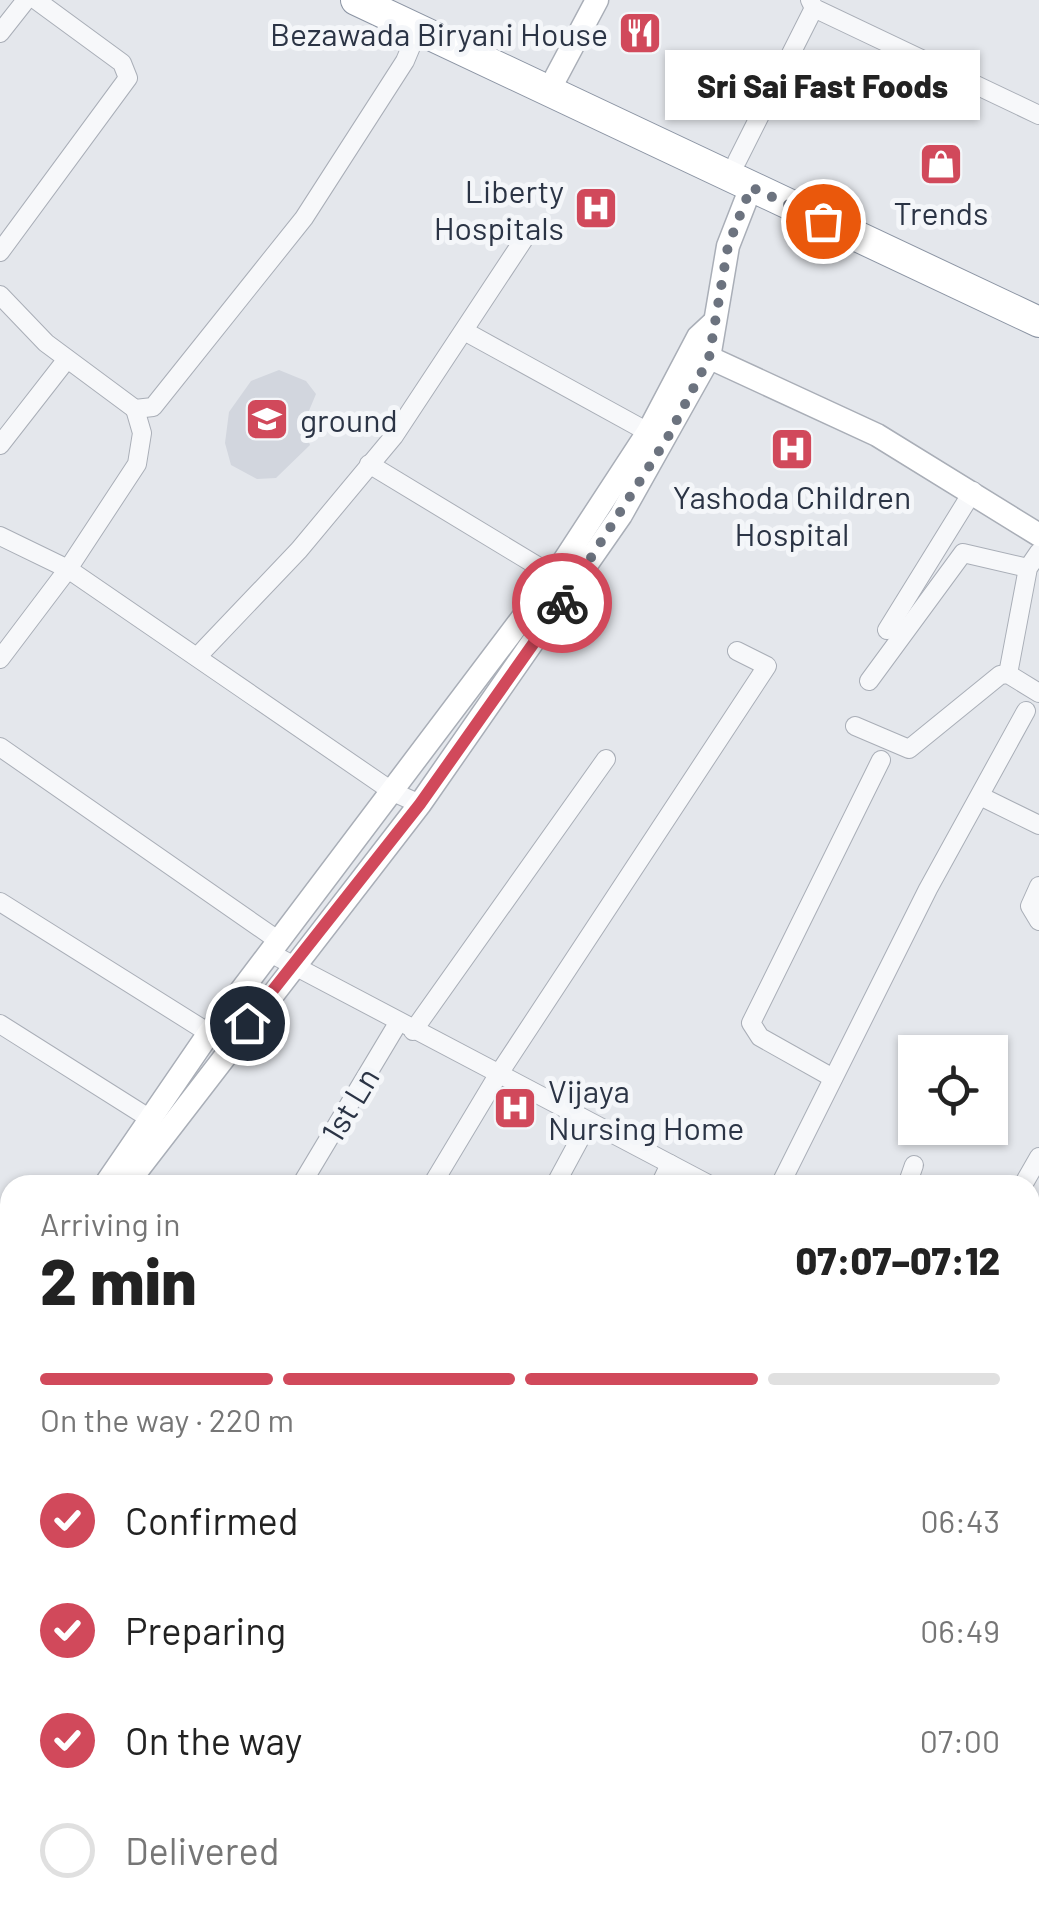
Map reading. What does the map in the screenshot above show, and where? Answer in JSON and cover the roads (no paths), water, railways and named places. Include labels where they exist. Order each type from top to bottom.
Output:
[{"type":"highway","points":[[356,0],[744,174],[1039,299]]},
{"type":"highway","points":[[397,0],[1039,322]]},
{"type":"street","points":[[0,33],[26,0]]},
{"type":"street","points":[[0,252],[128,78],[122,63],[40,0]]},
{"type":"street","points":[[556,78],[597,0]]},
{"type":"street","points":[[134,1175],[420,804],[620,515],[712,324],[744,174],[812,4],[1039,116]]},
{"type":"street","points":[[136,408],[157,404],[304,218],[405,61],[418,30]]},
{"type":"street","points":[[197,657],[299,550],[370,464],[466,332],[524,239]]},
{"type":"street","points":[[0,295],[68,359],[136,408],[142,433],[137,464],[68,570],[0,659]]},
{"type":"street","points":[[466,332],[648,432]]},
{"type":"street","points":[[112,1175],[209,1033],[554,576],[700,354]]},
{"type":"street","points":[[700,354],[877,436],[1039,534]]},
{"type":"street","points":[[0,445],[68,359]]},
{"type":"street","points":[[370,464],[554,576]]},
{"type":"street","points":[[887,630],[973,492]]},
{"type":"street","points":[[0,536],[68,570],[393,792],[420,804]]},
{"type":"street","points":[[869,682],[963,553],[1034,560],[1030,604],[1008,674]]},
{"type":"street","points":[[438,1175],[498,1075],[767,666],[737,651]]},
{"type":"street","points":[[855,726],[909,749],[993,679],[1008,674],[1039,692]]},
{"type":"street","points":[[785,1175],[1026,711]]},
{"type":"street","points":[[0,746],[275,947],[292,965],[691,1175]]},
{"type":"street","name":"1st Ln","points":[[307,1175],[406,1027],[606,759]]},
{"type":"street","points":[[833,1078],[760,1037],[751,1023],[881,760]]},
{"type":"street","points":[[980,796],[1039,825]]},
{"type":"street","points":[[1039,886],[1030,912],[1039,921]]},
{"type":"street","points":[[0,902],[209,1033]]},
{"type":"street","points":[[0,1024],[152,1120]]},
{"type":"street","points":[[560,1175],[589,1122]]},
{"type":"street","points":[[665,1175],[670,1164]]},
{"type":"street","points":[[910,1175],[914,1164]]},
{"type":"place","name":"Bezawada Biryani House","points":[[640,33]]},
{"type":"place","name":"Trends","points":[[941,164]]},
{"type":"place","name":"Liberty Hospitals","points":[[596,208]]},
{"type":"place","name":"Sri Sai Fast Foods","points":[[823,221]]},
{"type":"place","name":"ground","points":[[267,419]]},
{"type":"place","name":"Yashoda Children Hospital","points":[[792,449]]},
{"type":"place","name":"Vijaya Nursing Home","points":[[515,1108]]}]
